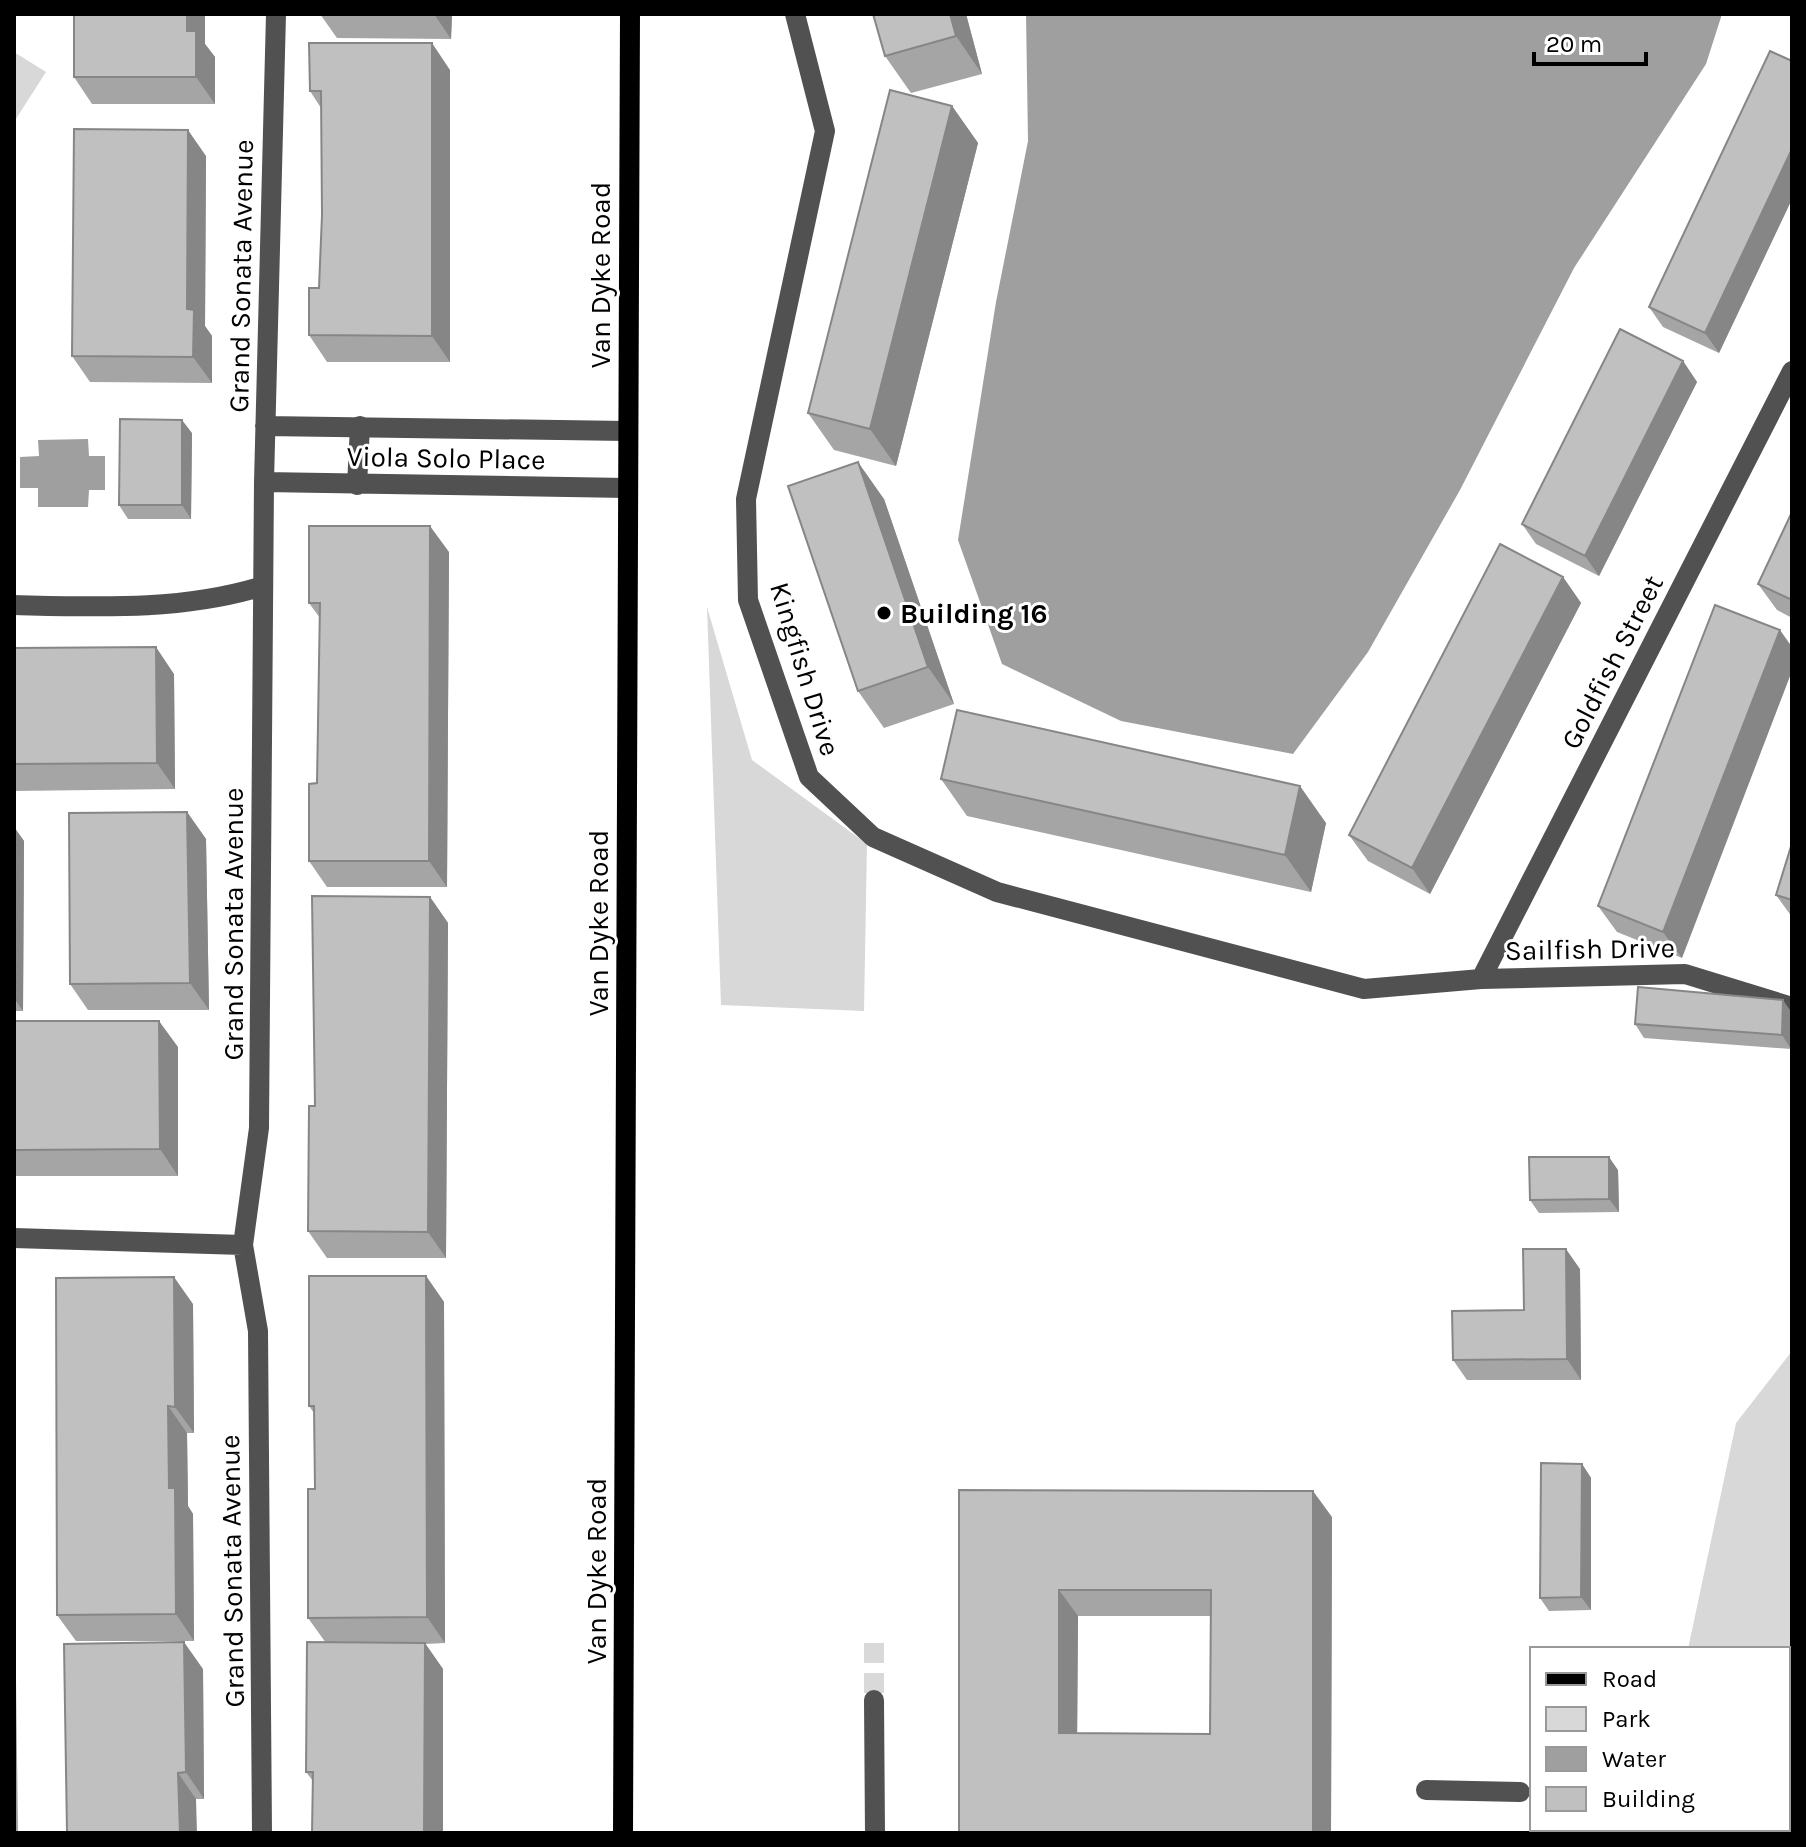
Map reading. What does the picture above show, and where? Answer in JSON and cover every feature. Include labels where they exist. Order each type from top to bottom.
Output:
[{"type":"main road","name":"Van Dyke Road","points":[[623,1833],[630,14]]},
{"type":"street","name":"Grand Sonata Avenue","points":[[262,1833],[258,1331],[243,1245],[259,1128],[264,482],[276,14]]},
{"type":"street","name":"Kingfish Drive","points":[[795,14],[825,131],[746,499],[747,585],[748,600],[809,777],[873,837],[997,892],[1364,989],[1481,979]]},
{"type":"street","name":"Goldfish Street","points":[[1481,979],[1792,371]]},
{"type":"street","name":"Viola Solo Place","points":[[265,426],[627,431]]},
{"type":"street","points":[[357,485],[360,426]]},
{"type":"street","name":"Viola Solo Place","points":[[264,482],[627,488]]},
{"type":"street","points":[[14,605],[121,608],[225,598],[263,586]]},
{"type":"street","name":"Sailfish Drive","points":[[1481,979],[1685,974],[1792,1007]]},
{"type":"street","points":[[14,1238],[243,1245]]},
{"type":"street","points":[[874,1700],[875,1833]]},
{"type":"street","points":[[1426,1790],[1520,1792]]},
{"type":"green space","points":[[14,52],[46,72],[14,122]]},
{"type":"green space","points":[[707,607],[752,760],[867,844],[864,1011],[721,1005]]},
{"type":"green space","points":[[1792,1351],[1792,1833],[1647,1833],[1790,1831],[1790,1647],[1688,1647],[1736,1423]]},
{"type":"water","points":[[1026,14],[1722,14],[1706,64],[1574,268],[1460,490],[1368,652],[1293,754],[1121,721],[1002,664],[958,540],[996,302],[1028,141]]},
{"type":"water","points":[[88,439],[89,456],[105,456],[105,490],[89,490],[88,507],[38,507],[38,488],[20,488],[20,457],[39,456],[38,440]]},
{"type":"water","points":[[14,1520],[18,1833],[14,1833]]},
{"type":"building","points":[[74,14],[187,14],[187,31],[196,31],[196,77],[74,77]]},
{"type":"building","points":[[873,14],[950,14],[956,36],[885,56]]},
{"type":"building","points":[[309,43],[432,43],[432,336],[309,335],[309,288],[319,288],[322,215],[321,91],[310,91]]},
{"type":"building","points":[[1770,51],[1792,61],[1792,149],[1705,333],[1649,307]]},
{"type":"building","points":[[890,90],[952,106],[870,429],[808,413]]},
{"type":"building","points":[[74,129],[188,130],[187,309],[194,310],[193,357],[72,356]]},
{"type":"building","points":[[1620,329],[1683,361],[1585,556],[1522,524]]},
{"type":"building","points":[[120,419],[182,420],[182,505],[119,505]]},
{"type":"building","name":"Building 16","points":[[858,462],[928,667],[858,691],[788,486]]},
{"type":"building","points":[[1792,512],[1792,600],[1758,584]]},
{"type":"building","points":[[309,526],[430,526],[429,861],[309,861],[309,784],[317,783],[320,603],[309,603]]},
{"type":"building","points":[[1500,544],[1563,577],[1412,868],[1349,835]]},
{"type":"building","points":[[1715,605],[1780,630],[1663,932],[1598,906]]},
{"type":"building","points":[[156,647],[157,763],[14,764],[14,648]]},
{"type":"building","points":[[957,710],[1300,786],[1285,855],[941,779]]},
{"type":"building","points":[[187,812],[190,983],[70,984],[69,813]]},
{"type":"building","points":[[1792,843],[1792,900],[1776,895]]},
{"type":"building","points":[[312,896],[430,897],[428,1232],[308,1231],[309,1106],[315,1106]]},
{"type":"building","points":[[1638,987],[1783,1000],[1782,1035],[1635,1024]]},
{"type":"building","points":[[14,1021],[159,1021],[160,1149],[14,1150]]},
{"type":"building","points":[[1529,1157],[1609,1157],[1609,1199],[1530,1200]]},
{"type":"building","points":[[1523,1249],[1566,1249],[1567,1359],[1453,1360],[1452,1311],[1524,1310]]},
{"type":"building","points":[[309,1276],[426,1276],[427,1617],[308,1618],[308,1489],[315,1489],[314,1406],[309,1406]]},
{"type":"building","points":[[174,1277],[175,1407],[168,1406],[169,1488],[175,1488],[176,1614],[57,1615],[56,1278]]},
{"type":"building","points":[[1541,1463],[1582,1464],[1581,1597],[1540,1598]]},
{"type":"building","points":[[959,1490],[1313,1491],[1313,1833],[959,1833]],"holes":[[[1059,1590],[1211,1590],[1210,1734],[1059,1733]]]},
{"type":"building","points":[[184,1642],[186,1772],[178,1773],[180,1833],[67,1833],[64,1644]]},
{"type":"building","points":[[307,1642],[425,1643],[424,1833],[312,1833],[313,1772],[306,1772]]},
{"type":"tunnel","points":[[874,1643],[874,1700]]},
{"type":"place","name":"Building 16","points":[[884,613]]}]
